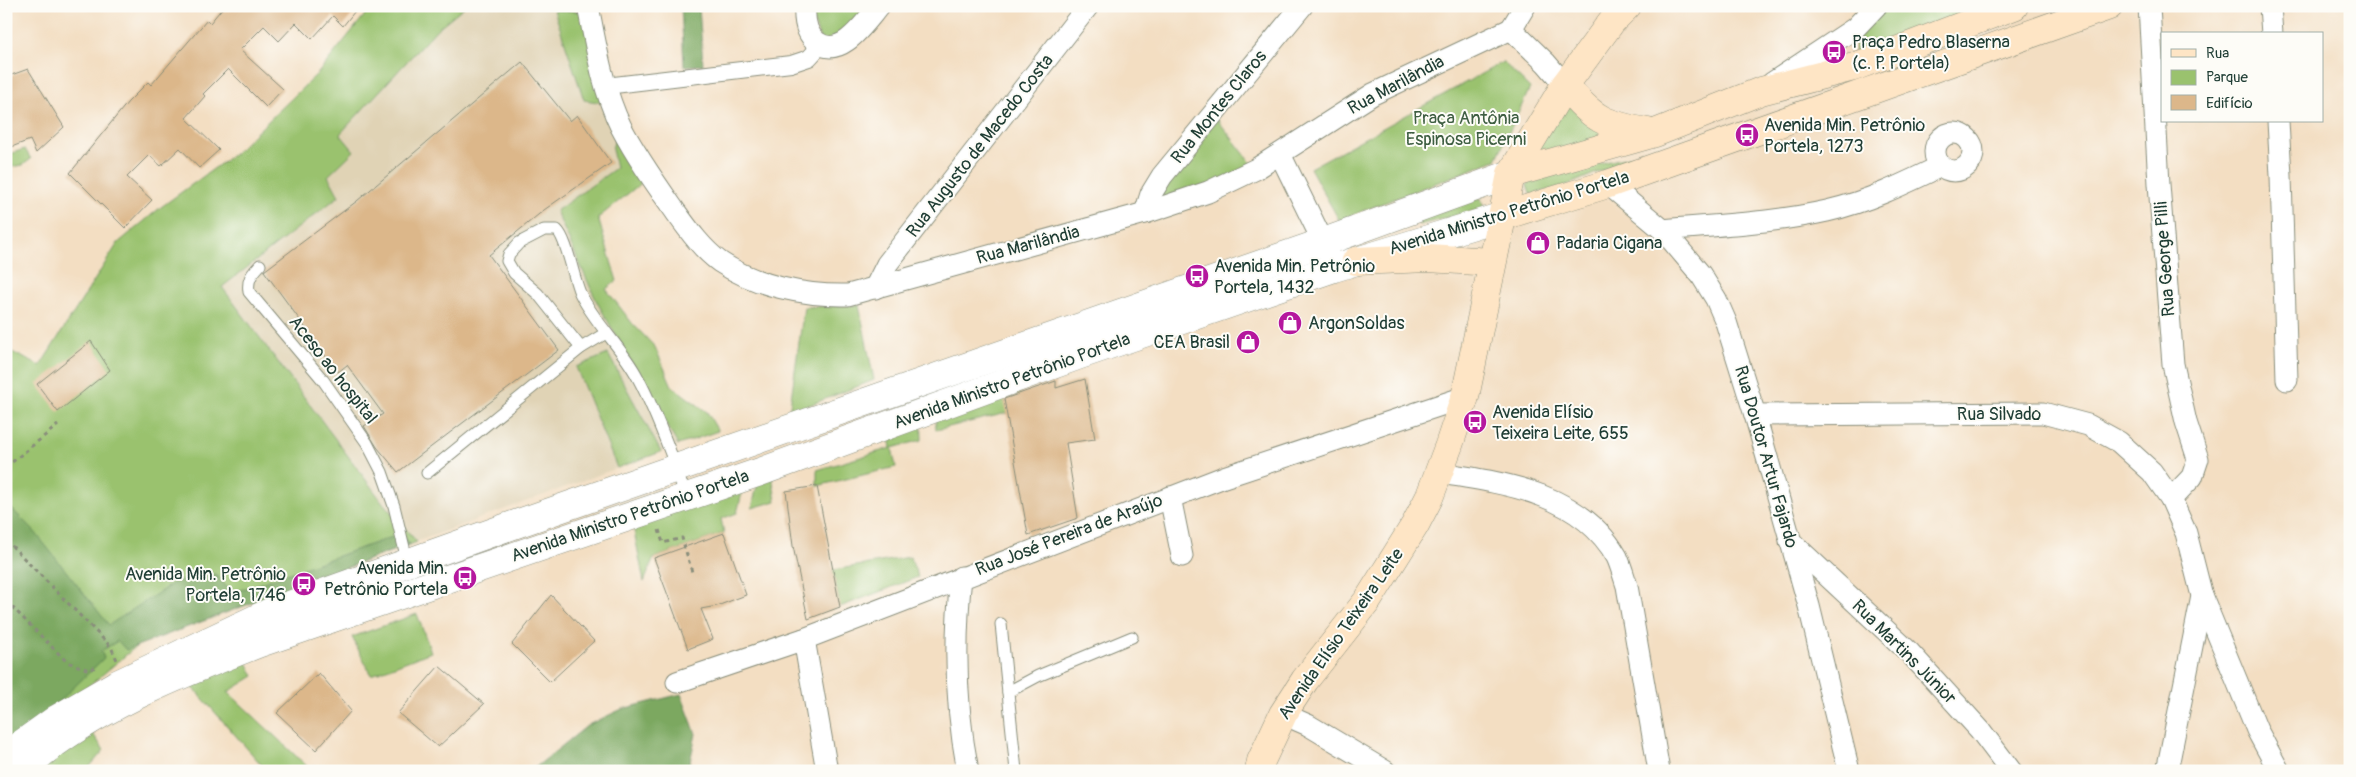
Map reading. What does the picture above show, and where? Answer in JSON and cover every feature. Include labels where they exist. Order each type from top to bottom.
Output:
[{"type":"main road","name":"Avenida Elísio Teixeira Leite","points":[[1259,771],[1261,761],[1282,714],[1305,680],[1368,600],[1415,525],[1439,473],[1465,398],[1511,174],[1565,85],[1612,21],[1627,6]]},
{"type":"main road","name":"Avenida Ministro Petrônio Portela","points":[[1511,174],[1654,133],[1761,91],[1854,67],[2014,6]]},
{"type":"main road","name":"Avenida Ministro Petrônio Portela","points":[[1503,216],[1608,184],[2109,6]]},
{"type":"main road","points":[[1565,85],[1589,112],[1610,124],[1654,133]]},
{"type":"main road","points":[[1345,265],[1428,258],[1492,262]]},
{"type":"street","name":"Rua Marilândia","points":[[588,6],[606,86],[621,126],[661,191],[694,237],[719,261],[746,277],[822,296],[848,295],[875,288],[1179,203],[1230,182],[1280,154],[1373,94],[1511,29]]},
{"type":"street","points":[[805,6],[807,29],[811,38],[821,45],[832,48],[841,45],[849,39],[879,6]]},
{"type":"street","name":"Rua Augusto de Macedo Costa","points":[[875,288],[887,264],[1088,6]]},
{"type":"street","name":"Rua Montes Claros","points":[[1145,213],[1150,194],[1162,176],[1302,6]]},
{"type":"street","points":[[1525,6],[1511,29],[1546,63],[1565,85]]},
{"type":"street","name":"Avenida Ministro Petrônio Portela","points":[[1761,91],[1855,28],[1876,6]]},
{"type":"street","name":"Rua George Pilli","points":[[2149,6],[2159,184],[2173,364],[2186,422],[2198,459],[2192,477],[2171,499]]},
{"type":"street","points":[[2270,6],[2272,32]]},
{"type":"street","points":[[1855,28],[1854,67],[1858,82],[1868,92]]},
{"type":"street","points":[[606,86],[790,64],[810,58],[821,45]]},
{"type":"street","points":[[2278,122],[2287,380]]},
{"type":"street","points":[[1280,154],[1324,242],[1345,265]]},
{"type":"street","points":[[1663,230],[1775,219],[1827,211],[1879,196],[1941,166]]},
{"type":"street","name":"Avenida Ministro Petrônio Portela","points":[[6,755],[58,718],[126,679],[270,612],[1324,242],[1511,174]]},
{"type":"street","name":"Rua Doutor Artur Fajardo","points":[[1608,184],[1663,230],[1701,275],[1716,299],[1726,322],[1755,415],[1809,606],[1849,771]]},
{"type":"street","name":"Avenida Ministro Petrônio Portela","points":[[21,771],[34,758],[105,711],[181,674],[260,643],[688,497],[1080,355],[1345,265],[1503,216]]},
{"type":"street","name":"Rua José Pereira de Araújo","points":[[677,682],[804,638],[1170,497],[1465,398]]},
{"type":"street","name":"Rua Silvado","points":[[1755,415],[2043,413],[2088,425],[2119,442],[2152,472],[2171,499],[2186,533],[2202,596],[2167,771]]},
{"type":"street","points":[[1439,473],[1499,482],[1553,500],[1577,512],[1608,543],[1618,559],[1627,586],[1659,771]]},
{"type":"street","points":[[1170,497],[1182,556]]},
{"type":"street","name":"Rua Martins Júnior","points":[[1790,541],[1910,653],[1980,730],[2011,771]]},
{"type":"street","points":[[961,577],[955,631],[960,730],[968,771]]},
{"type":"street","points":[[2202,596],[2257,730],[2279,771]]},
{"type":"street","points":[[804,638],[827,771]]},
{"type":"street","points":[[1282,714],[1308,725],[1385,771]]},
{"type":"lane","points":[[581,348],[538,294],[510,268],[508,254],[519,243],[544,230],[557,230],[562,234],[570,267],[580,293],[592,314],[624,354],[638,378],[659,423],[688,497]]},
{"type":"lane","name":"Aceso ao hospital","points":[[260,265],[248,282],[250,292],[323,380],[366,443],[382,472],[394,506],[407,563],[419,589]]},
{"type":"lane","points":[[427,473],[581,348],[606,333]]},
{"type":"lane","points":[[1001,624],[1016,771]]},
{"type":"lane","points":[[1008,692],[1038,676],[1132,638]]},
{"type":"path","points":[[6,468],[58,425]]},
{"type":"path","points":[[682,538],[692,572]]},
{"type":"path","points":[[6,540],[111,647],[126,679]]},
{"type":"path","points":[[6,601],[67,662],[89,670]]},
{"type":"shaded area","points":[[372,6],[588,6],[623,130],[612,149],[616,168],[564,206],[606,289],[632,323],[655,347],[672,386],[707,412],[718,431],[410,544],[161,207],[234,154],[319,72]]},
{"type":"green space","points":[[372,6],[465,6],[437,29],[340,134],[354,151],[328,176],[339,196],[222,287],[383,503],[417,542],[138,645],[6,755],[6,349],[40,366],[118,243],[161,207],[234,154],[319,72]]},
{"type":"green space","points":[[681,6],[699,6],[703,65],[684,66]]},
{"type":"green space","points":[[807,6],[871,6],[857,28],[822,43]]},
{"type":"green space","points":[[1876,6],[2013,6],[1854,67],[1855,28]]},
{"type":"green space","points":[[554,10],[589,12],[612,104],[584,100]]},
{"type":"green space","name":"Praça Antônia Espinosa Picerni","points":[[1503,62],[1530,88],[1496,160],[1339,220],[1310,168]]},
{"type":"green space","points":[[1565,85],[1655,133],[1511,174]]},
{"type":"green space","points":[[1213,114],[1256,169],[1145,213]]},
{"type":"green space","points":[[616,136],[651,175],[598,218],[617,281],[606,289],[632,323],[655,347],[672,386],[707,412],[718,431],[678,445],[597,302],[556,211],[616,168],[612,149]]},
{"type":"green space","points":[[25,149],[31,159],[23,165],[6,168],[6,155]]},
{"type":"green space","points":[[1642,154],[1570,184],[1531,195],[1527,185],[1533,178]]},
{"type":"green space","points":[[1481,198],[1484,208],[1419,225],[1417,219]]},
{"type":"green space","points":[[859,305],[874,380],[789,413],[804,307]]},
{"type":"green space","points":[[608,354],[661,452],[617,468],[576,367]]},
{"type":"green space","points":[[1017,378],[1024,409],[936,430],[935,408]]},
{"type":"green space","points":[[921,413],[922,440],[892,448],[896,467],[817,486],[817,470],[891,448],[887,426]]},
{"type":"green space","points":[[771,468],[776,501],[752,508],[760,472]]},
{"type":"green space","points":[[746,477],[737,513],[721,519],[724,533],[654,558],[644,582],[631,516]]},
{"type":"green space","points":[[6,503],[34,531],[109,625],[175,582],[215,574],[232,593],[401,534],[410,544],[126,650],[118,641],[101,651],[104,658],[6,753]]},
{"type":"green space","points":[[910,557],[918,577],[840,607],[833,570]]},
{"type":"green space","points":[[417,614],[431,652],[371,675],[352,637]]},
{"type":"green space","points":[[241,651],[254,676],[228,692],[312,771],[267,771],[181,674]]},
{"type":"green space","points":[[681,694],[696,734],[688,771],[531,771],[588,725],[622,709]]},
{"type":"green space","points":[[86,724],[104,750],[86,771],[18,771]]},
{"type":"building","points":[[224,6],[359,6],[343,26],[333,16],[312,39],[296,23],[279,41],[264,26],[240,50],[283,89],[266,107],[228,69],[203,94],[205,96],[186,118],[219,150],[199,168],[180,148],[161,166],[149,155],[127,177],[152,200],[125,228],[70,173],[128,102],[148,82],[151,85],[207,20],[210,23]]},
{"type":"building","points":[[522,62],[570,121],[577,115],[611,163],[544,210],[489,255],[559,350],[398,472],[377,447],[364,426],[383,414],[347,365],[338,372],[309,335],[264,271],[357,201]]},
{"type":"building","points":[[28,69],[64,127],[36,153],[30,140],[6,149],[6,77]]},
{"type":"building","points":[[91,341],[110,370],[58,412],[37,384]]},
{"type":"building","points":[[1085,379],[1095,439],[1066,443],[1078,518],[1028,535],[1004,399],[1056,381],[1056,388]]},
{"type":"building","points":[[817,486],[840,607],[808,619],[793,546],[786,491]]},
{"type":"building","points":[[724,533],[746,595],[717,606],[701,609],[713,639],[688,649],[654,558]]},
{"type":"building","points":[[551,595],[594,641],[550,682],[512,644]]},
{"type":"building","points":[[439,666],[484,704],[438,747],[398,713]]},
{"type":"building","points":[[319,673],[351,711],[316,750],[277,713]]},
{"type":"place","name":"Praça Pedro Blaserna (c. P. Portela)","points":[[1834,52]]},
{"type":"place","name":"Avenida Min. Petrônio Portela, 1273","points":[[1747,135]]},
{"type":"place","name":"Padaria Cigana","points":[[1538,243]]},
{"type":"place","name":"Avenida Min. Petrônio Portela, 1432","points":[[1197,276]]},
{"type":"place","name":"ArgonSoldas","points":[[1290,323]]},
{"type":"place","name":"CEA Brasil","points":[[1248,342]]},
{"type":"place","name":"Avenida Elísio Teixeira Leite, 655","points":[[1475,422]]},
{"type":"place","name":"Avenida Min. Petrônio Portela","points":[[465,578]]},
{"type":"place","name":"Avenida Min. Petrônio Portela, 1746","points":[[304,584]]}]
